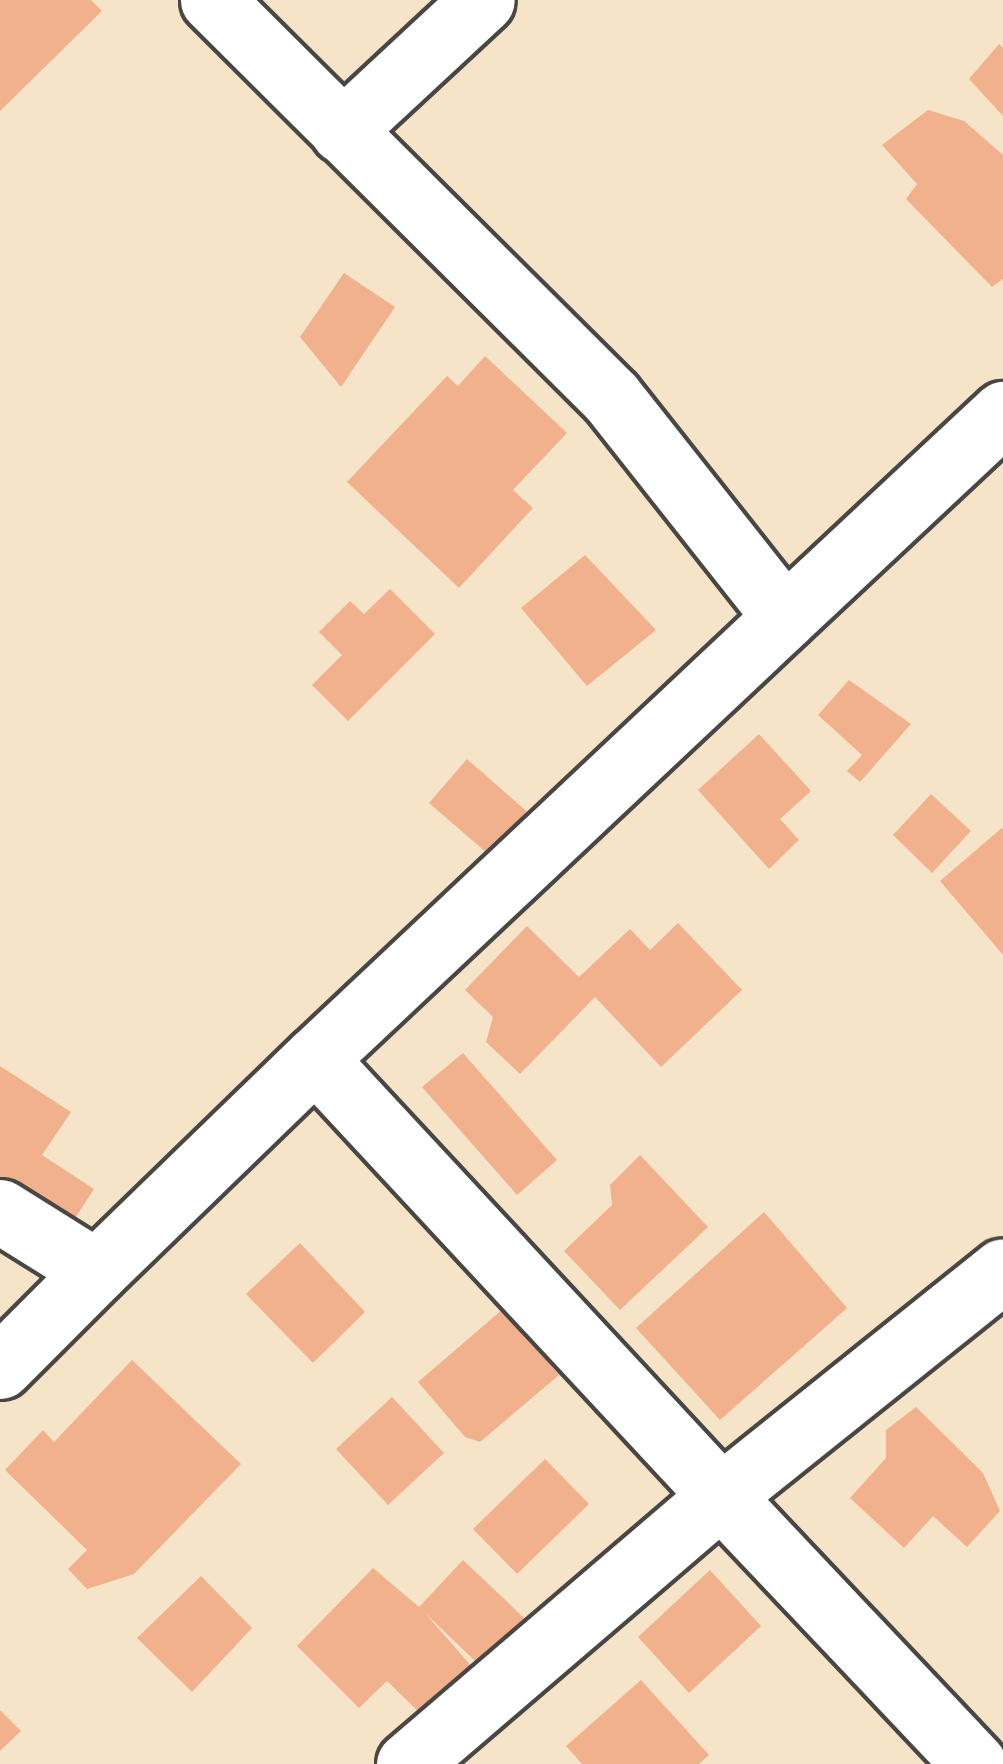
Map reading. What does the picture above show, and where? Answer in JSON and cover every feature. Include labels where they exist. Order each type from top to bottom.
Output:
[{"type":"street","points":[[212,0],[611,398],[784,616]]},
{"type":"street","points":[[342,131],[483,0]]},
{"type":"street","points":[[0,1367],[315,1059],[1003,413]]},
{"type":"street","points":[[315,1059],[974,1764]]},
{"type":"street","points":[[0,1211],[96,1271]]},
{"type":"street","points":[[408,1764],[721,1496],[1003,1270]]},
{"type":"building","points":[[0,0],[91,0],[102,11],[0,111]]},
{"type":"building","points":[[999,44],[1003,48],[1003,116],[969,79]]},
{"type":"building","points":[[928,110],[964,121],[1003,155],[1003,279],[992,287],[906,199],[917,184],[882,145]]},
{"type":"building","points":[[344,273],[395,307],[341,387],[300,337]]},
{"type":"building","points":[[485,356],[567,433],[513,490],[533,508],[459,588],[347,482],[447,376],[458,386]]},
{"type":"building","points":[[585,555],[656,630],[587,686],[521,608]]},
{"type":"building","points":[[390,589],[435,634],[348,721],[312,685],[342,655],[319,632],[350,601],[364,614]]},
{"type":"building","points":[[849,680],[911,724],[860,782],[847,771],[862,755],[818,715]]},
{"type":"building","points":[[759,734],[811,791],[780,819],[799,840],[769,869],[698,790]]},
{"type":"building","points":[[467,759],[539,822],[502,866],[429,803]]},
{"type":"building","points":[[931,794],[971,831],[932,873],[893,835]]},
{"type":"building","points":[[1003,827],[1003,955],[940,881]]},
{"type":"building","points":[[678,923],[742,990],[661,1067],[595,997],[520,1074],[486,1042],[493,1017],[465,990],[527,926],[579,977],[630,929],[650,950]]},
{"type":"building","points":[[463,1053],[557,1160],[517,1195],[422,1087]]},
{"type":"building","points":[[0,1066],[71,1112],[42,1155],[94,1189],[63,1237],[0,1201]]},
{"type":"building","points":[[640,1155],[708,1227],[620,1310],[564,1251],[612,1205],[610,1185]]},
{"type":"building","points":[[764,1212],[847,1308],[720,1420],[636,1328]]},
{"type":"building","points":[[300,1243],[365,1312],[313,1363],[246,1294]]},
{"type":"building","points":[[503,1309],[559,1375],[480,1442],[465,1437],[418,1382]]},
{"type":"building","points":[[132,1360],[241,1464],[134,1574],[87,1589],[68,1569],[87,1550],[5,1470],[43,1430],[54,1442]]},
{"type":"building","points":[[392,1397],[444,1453],[388,1505],[336,1449]]},
{"type":"building","points":[[916,1407],[983,1473],[1000,1511],[967,1547],[933,1516],[904,1548],[850,1498],[886,1458],[886,1430]]},
{"type":"building","points":[[545,1459],[589,1504],[517,1574],[473,1529]]},
{"type":"building","points":[[463,1560],[542,1635],[498,1683],[425,1613],[472,1667],[423,1716],[387,1681],[359,1708],[297,1646],[373,1568],[419,1607]]},
{"type":"building","points":[[710,1570],[761,1626],[689,1693],[638,1637]]},
{"type":"building","points":[[201,1576],[252,1628],[192,1692],[137,1638]]},
{"type":"building","points":[[641,1680],[709,1755],[699,1764],[582,1764],[566,1746]]},
{"type":"building","points":[[0,1710],[21,1731],[0,1751]]}]
